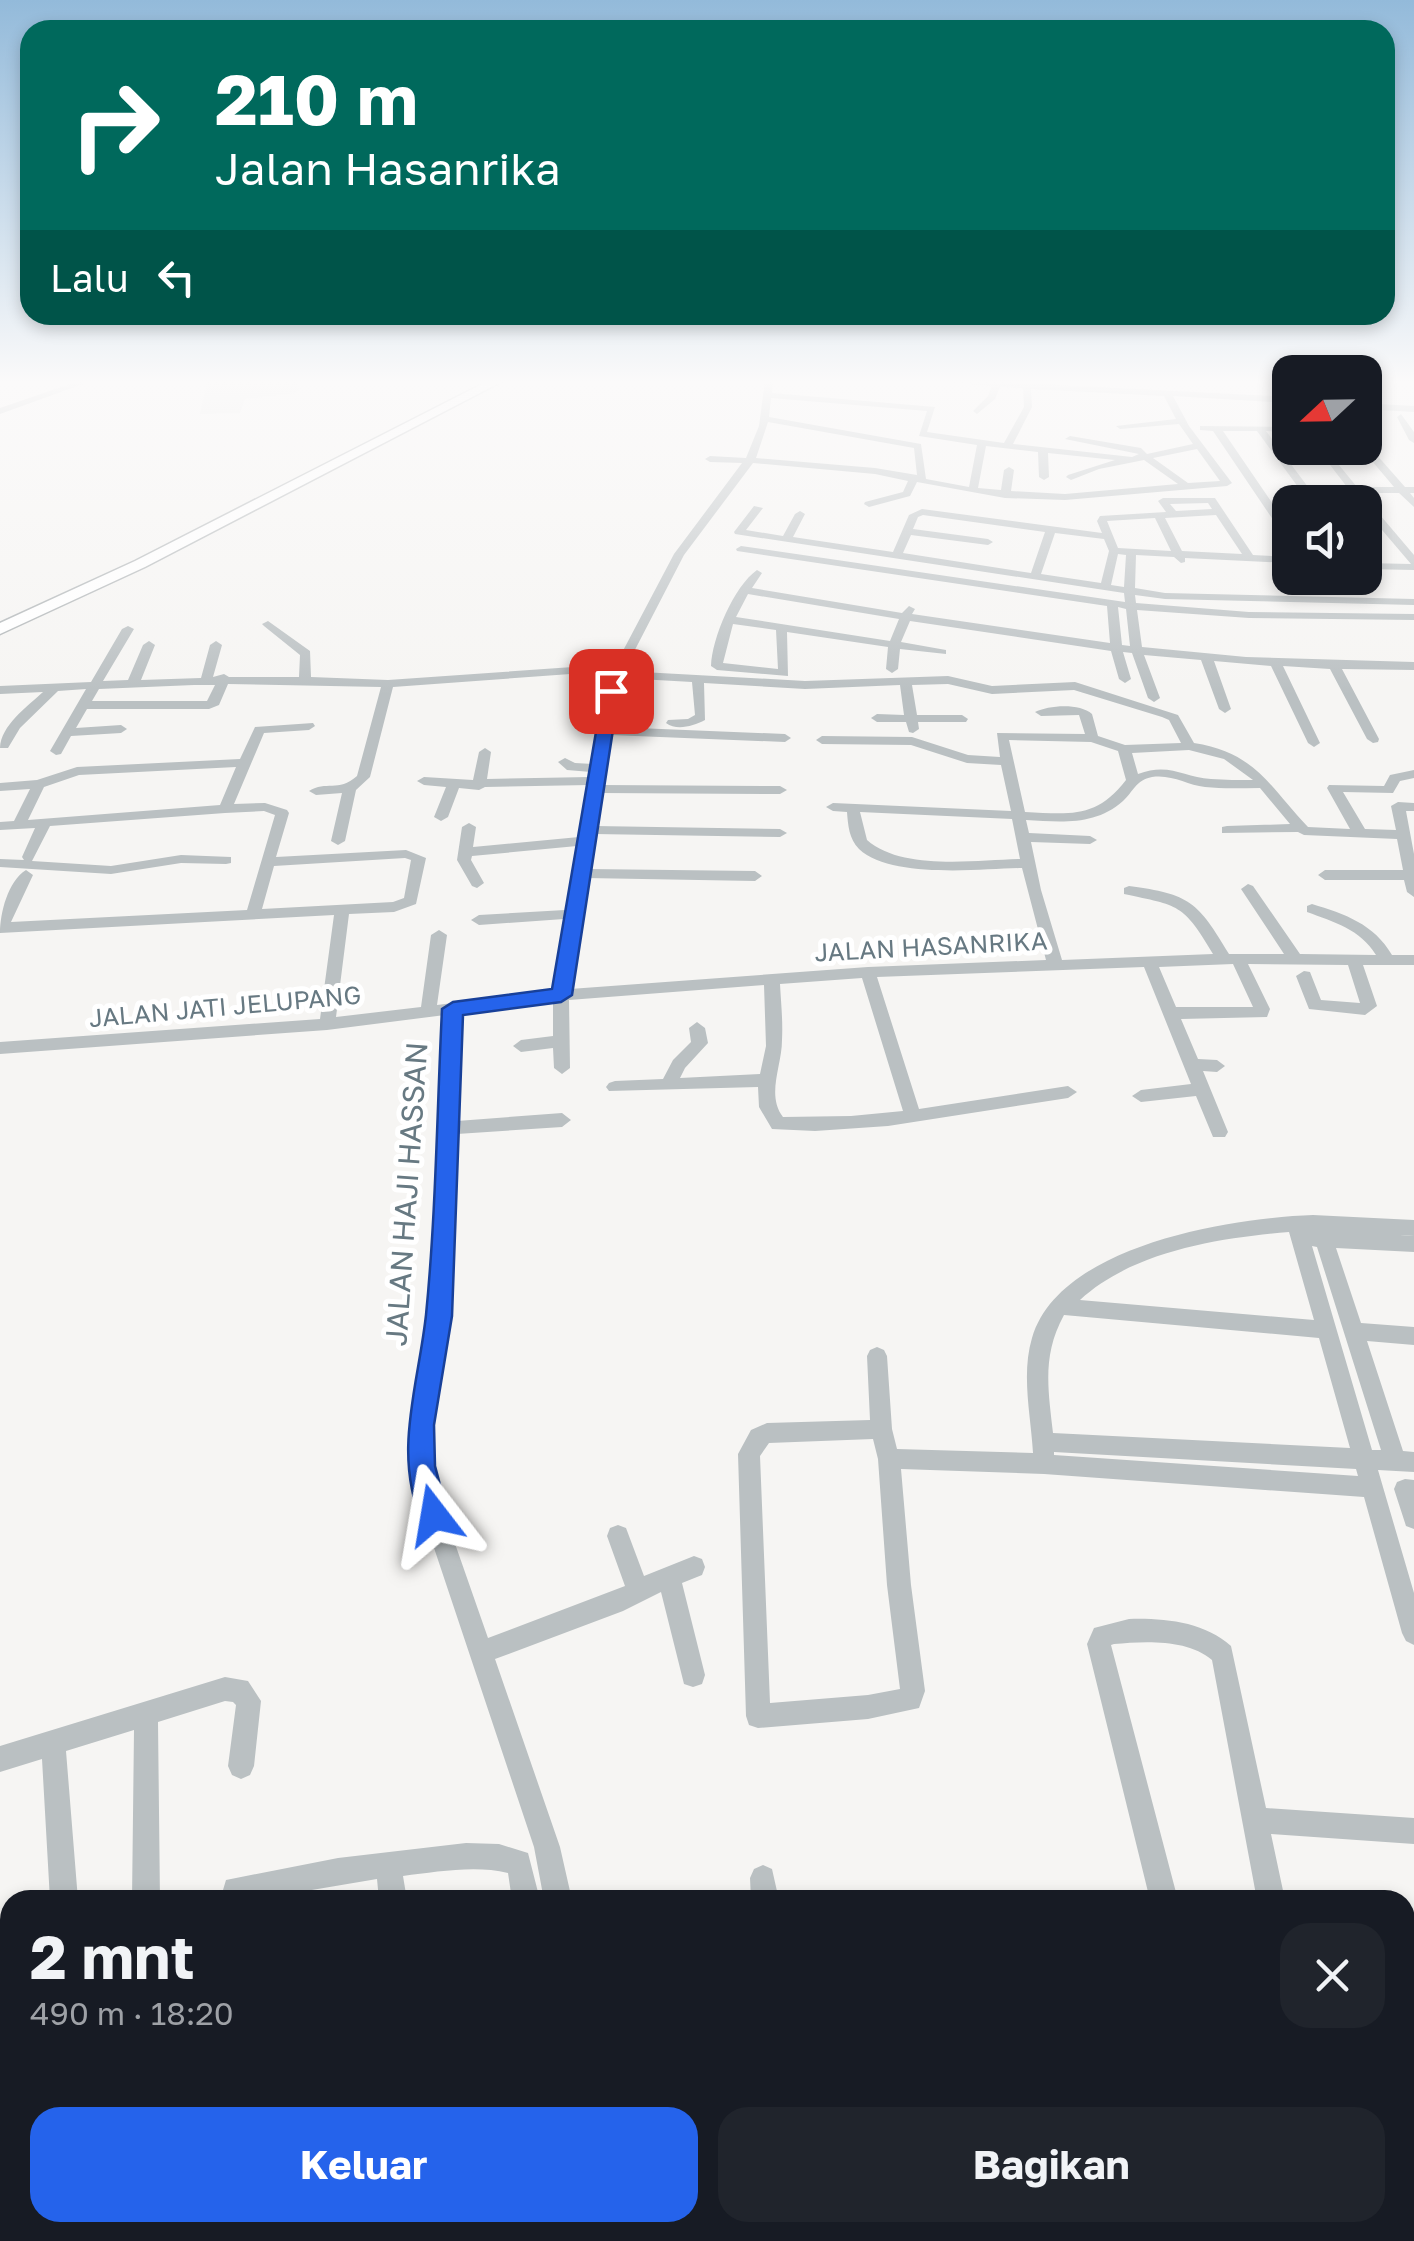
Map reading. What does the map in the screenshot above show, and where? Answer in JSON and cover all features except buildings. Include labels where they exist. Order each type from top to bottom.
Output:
[{"type":"highway","points":[[0,612],[262,486]]},
{"type":"highway","points":[[0,628],[140,564],[293,486]]},
{"type":"street","points":[[562,1068],[561,995],[616,670],[676,558],[731,486]]},
{"type":"street","points":[[869,504],[906,494],[912,486]]},
{"type":"street","points":[[952,486],[1005,495],[1064,497],[1168,486]]},
{"type":"street","points":[[972,490],[973,486]]},
{"type":"street","points":[[1005,495],[1007,486]]},
{"type":"street","points":[[1255,486],[1272,510]]},
{"type":"street","points":[[1122,490],[1141,502]]},
{"type":"street","points":[[1382,490],[1408,490],[1414,504]]},
{"type":"street","points":[[1174,515],[1164,501],[1209,500],[1251,560]]},
{"type":"street","points":[[758,508],[738,531],[1105,588],[1130,598],[1249,615],[1414,617]]},
{"type":"street","points":[[896,557],[914,514],[922,512],[1109,537]]},
{"type":"street","points":[[1105,588],[1114,551],[1104,518],[1220,512]]},
{"type":"street","points":[[786,540],[800,514]]},
{"type":"street","points":[[1160,516],[1180,558]]},
{"type":"street","points":[[979,569],[996,522]]},
{"type":"street","points":[[1382,525],[1414,563]]},
{"type":"street","points":[[907,530],[988,542]]},
{"type":"street","points":[[1034,577],[1051,530]]},
{"type":"street","points":[[742,549],[1112,604],[1130,598],[1414,602]]},
{"type":"street","points":[[1114,551],[1132,557],[1272,562]]},
{"type":"street","points":[[1132,557],[1130,598],[1137,647],[1154,698]]},
{"type":"street","points":[[1180,558],[1272,562]]},
{"type":"street","points":[[1382,564],[1414,563]]},
{"type":"street","points":[[758,573],[746,587],[715,662],[720,668],[784,674],[781,626]]},
{"type":"street","points":[[746,587],[1206,656],[1275,662],[1359,660]]},
{"type":"street","points":[[1112,604],[1125,679]]},
{"type":"street","points":[[892,669],[894,646],[909,613]]},
{"type":"street","points":[[732,620],[942,652]]},
{"type":"street","points":[[268,624],[306,654],[305,678]]},
{"type":"street","points":[[56,751],[128,630]]},
{"type":"street","points":[[134,681],[149,645]]},
{"type":"street","points":[[207,678],[216,645]]},
{"type":"street","points":[[1137,647],[1410,663],[1414,686]]},
{"type":"street","points":[[1206,656],[1226,710]]},
{"type":"street","points":[[1275,662],[1314,743]]},
{"type":"street","points":[[1333,663],[1373,739]]},
{"type":"street","points":[[0,690],[207,678],[305,678],[388,684],[616,670],[698,681],[836,684],[948,680],[992,690],[1086,688],[1170,716],[1189,746]]},
{"type":"street","points":[[83,704],[209,705],[215,702],[224,678]]},
{"type":"street","points":[[606,725],[697,722],[702,714],[698,681]]},
{"type":"street","points":[[906,681],[913,718],[912,741]]},
{"type":"street","points":[[316,791],[350,789],[364,778],[388,684]]},
{"type":"street","points":[[4,745],[15,726],[55,688]]},
{"type":"street","points":[[1041,712],[1086,714],[1092,738]]},
{"type":"street","points":[[878,718],[962,719]]},
{"type":"street","points":[[606,725],[785,738]]},
{"type":"street","points":[[225,809],[259,730],[309,726]]},
{"type":"street","points":[[68,732],[120,729]]},
{"type":"street","points":[[1055,963],[1028,863],[1004,735],[1092,738],[1124,748],[1219,749],[1227,758],[1245,762],[1304,831],[1404,834]]},
{"type":"street","points":[[822,740],[912,741],[967,759],[1006,761]]},
{"type":"street","points":[[1124,748],[1133,780]]},
{"type":"street","points":[[479,786],[485,752]]},
{"type":"street","points":[[963,775],[967,759]]},
{"type":"street","points":[[566,762],[596,779]]},
{"type":"street","points":[[0,786],[40,784],[77,771],[244,763]]},
{"type":"street","points":[[832,807],[1019,817],[1088,816],[1120,798],[1133,780],[1164,772],[1209,789],[1263,784]]},
{"type":"street","points":[[1388,790],[1394,778],[1414,774]]},
{"type":"street","points":[[364,778],[383,778]]},
{"type":"street","points":[[424,781],[479,786],[596,779],[780,790]]},
{"type":"street","points":[[18,824],[40,784]]},
{"type":"street","points":[[442,817],[454,784]]},
{"type":"street","points":[[1358,830],[1334,788],[1388,790],[1406,806],[1404,834],[1414,892]]},
{"type":"street","points":[[338,841],[350,789]]},
{"type":"street","points":[[0,826],[265,807],[282,812],[271,862],[253,914]]},
{"type":"street","points":[[853,808],[859,840],[877,856],[943,863],[1028,863]]},
{"type":"street","points":[[29,857],[44,822]]},
{"type":"street","points":[[468,828],[465,867],[476,883]]},
{"type":"street","points":[[1227,830],[1301,828]]},
{"type":"street","points":[[467,852],[586,836],[780,833]]},
{"type":"street","points":[[1024,837],[1090,840]]},
{"type":"street","points":[[26,876],[0,928],[394,907],[410,900],[419,858],[406,854],[271,862]]},
{"type":"street","points":[[0,863],[111,870],[180,859],[226,860]]},
{"type":"street","points":[[1325,874],[1411,865]]},
{"type":"street","points":[[579,873],[755,876]]},
{"type":"street","points":[[1248,889],[1296,960]]},
{"type":"street","points":[[1129,891],[1174,897],[1197,914],[1231,959],[1261,1014],[1172,1013]]},
{"type":"street","points":[[327,1024],[342,909]]},
{"type":"street","points":[[1312,909],[1366,930],[1377,939],[1386,958]]},
{"type":"street","points":[[479,920],[572,914]]},
{"type":"street","points":[[428,1012],[438,934]]},
{"type":"street","name":"JALAN HASANRIKA","points":[[453,1009],[561,995],[868,972],[1231,959],[1414,960]]},
{"type":"street","points":[[1304,976],[1315,1006],[1365,1009],[1369,1006],[1354,960]]},
{"type":"street","points":[[1149,961],[1219,1132]]},
{"type":"street","points":[[868,972],[913,1117]]},
{"type":"street","points":[[772,981],[774,1046],[767,1080],[769,1112],[778,1124],[812,1126],[913,1117],[1068,1092]]},
{"type":"street","name":"JALAN JATI JELUPANG","points":[[0,1048],[327,1024],[453,1009]]},
{"type":"street","name":"JALAN HAJI HASSAN","points":[[453,1009],[440,1302],[420,1452],[424,1486],[547,1846],[556,1890]]},
{"type":"street","points":[[668,1086],[679,1064],[700,1044],[697,1028]]},
{"type":"street","points":[[520,1046],[563,1041]]},
{"type":"street","points":[[1194,1065],[1218,1066]]},
{"type":"street","points":[[615,1088],[767,1080]]},
{"type":"street","points":[[1141,1096],[1201,1088]]},
{"type":"street","points":[[447,1128],[562,1120]]},
{"type":"street","points":[[1044,1453],[1038,1352],[1044,1330],[1058,1306],[1100,1274],[1168,1245],[1214,1234],[1271,1228],[1322,1232],[1414,1228]]},
{"type":"street","points":[[1298,1231],[1414,1633]]},
{"type":"street","points":[[1322,1232],[1414,1244]]},
{"type":"street","points":[[889,1460],[1044,1453],[1405,1461],[1354,1332],[1322,1232]]},
{"type":"street","points":[[1058,1306],[1326,1330]]},
{"type":"street","points":[[1354,1332],[1414,1336]]},
{"type":"street","points":[[877,1356],[881,1429],[889,1460],[913,1691],[910,1699],[868,1707],[758,1716],[748,1454],[752,1444],[767,1433],[881,1429]]},
{"type":"street","points":[[1044,1453],[1371,1488]]},
{"type":"street","points":[[1414,1490],[1405,1489],[1414,1518]]},
{"type":"street","points":[[618,1536],[638,1591]]},
{"type":"street","points":[[480,1653],[694,1567]]},
{"type":"street","points":[[669,1576],[693,1675]]},
{"type":"street","points":[[1161,1890],[1099,1644],[1102,1636],[1111,1632],[1160,1631],[1219,1648],[1224,1654],[1269,1890]]},
{"type":"street","points":[[0,1759],[224,1690],[239,1690],[249,1701],[242,1766]]},
{"type":"street","points":[[146,1716],[146,1890]]},
{"type":"street","points":[[53,1741],[63,1890]]},
{"type":"street","points":[[1256,1820],[1414,1831]]},
{"type":"street","points":[[281,1890],[388,1865],[508,1856],[518,1862],[524,1890]]},
{"type":"street","points":[[388,1865],[391,1890]]},
{"type":"route","points":[[434,1515],[424,1486],[420,1425],[439,1316],[453,1009],[561,995],[611,691]]}]
